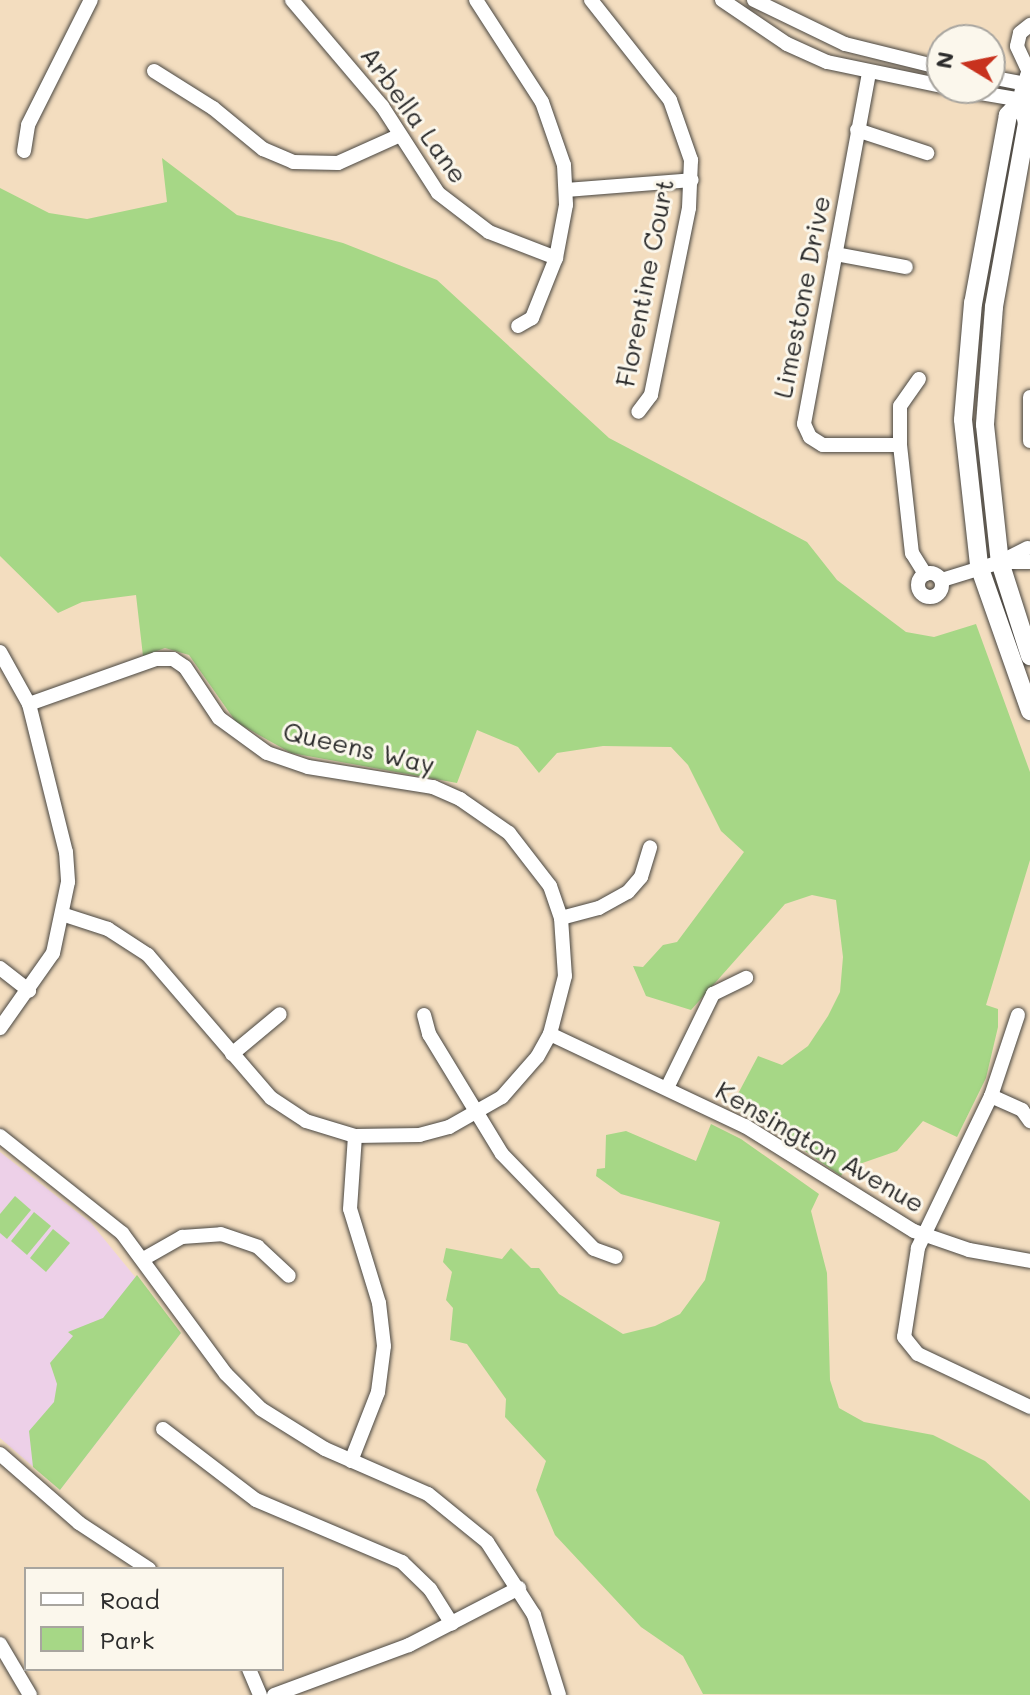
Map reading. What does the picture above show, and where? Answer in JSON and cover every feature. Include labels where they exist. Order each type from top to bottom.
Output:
[{"type":"main road","points":[[1028,82],[1027,123],[986,374],[986,469],[1000,562],[1030,656]]},
{"type":"main road","points":[[1028,82],[1008,115],[965,370],[965,468],[979,566],[1030,711]]},
{"type":"street","points":[[24,151],[28,125],[91,0]]},
{"type":"street","name":"Arbella Lane","points":[[292,0],[400,135],[425,177],[453,208],[489,232],[556,258]]},
{"type":"street","points":[[476,0],[542,102],[559,143],[566,190],[556,258],[532,318],[518,326]]},
{"type":"street","name":"Florentine Court","points":[[591,0],[670,100],[686,137],[692,180],[651,395],[638,412]]},
{"type":"street","points":[[722,0],[807,53],[869,73],[926,83]]},
{"type":"street","points":[[754,0],[845,44],[926,64]]},
{"type":"street","points":[[1028,82],[1017,46],[1020,33],[1030,25]]},
{"type":"street","points":[[154,71],[213,108],[263,149],[293,162],[338,163],[400,135]]},
{"type":"street","name":"Limestone Drive","points":[[869,73],[804,415],[806,431],[823,445],[900,445]]},
{"type":"street","points":[[1006,79],[1028,82]]},
{"type":"street","points":[[1006,84],[1028,82]]},
{"type":"street","points":[[857,130],[927,153]]},
{"type":"street","points":[[566,190],[692,180]]},
{"type":"street","points":[[835,254],[906,267]]},
{"type":"street","points":[[919,379],[900,406],[900,445],[912,553],[922,579],[923,595],[934,597],[942,580]]},
{"type":"street","points":[[1030,397],[1030,441]]},
{"type":"street","points":[[922,579],[942,580],[979,566],[1030,553]]},
{"type":"street","points":[[0,652],[29,704],[66,852],[65,915],[53,953],[0,1028]]},
{"type":"street","name":"Queens Way","points":[[29,704],[156,659],[173,659],[185,667],[219,718],[267,753],[308,767],[433,787],[484,813],[532,859],[561,918],[565,976],[550,1034],[520,1078],[478,1113],[420,1135],[355,1136],[288,1110],[258,1087],[148,955],[108,929],[65,915]]},
{"type":"street","points":[[561,918],[599,908],[628,892],[641,877],[650,847]]},
{"type":"street","points":[[0,968],[29,991]]},
{"type":"street","points":[[667,1088],[713,994],[746,978]]},
{"type":"street","points":[[232,1054],[280,1014]]},
{"type":"street","points":[[424,1015],[429,1034],[522,1177],[594,1249],[616,1257]]},
{"type":"street","points":[[1018,1015],[991,1096],[924,1234],[908,1292],[907,1345],[1030,1407]]},
{"type":"street","name":"Kensington Avenue","points":[[550,1034],[745,1126],[856,1199],[924,1234],[969,1250],[1030,1261]]},
{"type":"street","points":[[991,1096],[1022,1110],[1030,1121]]},
{"type":"street","points":[[0,1136],[112,1223],[145,1258],[240,1390],[285,1426],[351,1461],[402,1481],[449,1509],[487,1542],[519,1588],[546,1643],[559,1695]]},
{"type":"street","points":[[351,1461],[378,1392],[384,1346],[379,1303],[350,1209],[355,1136]]},
{"type":"street","points":[[145,1258],[182,1237],[221,1234],[258,1247],[289,1276]]},
{"type":"street","points":[[163,1429],[256,1500],[402,1562],[430,1589],[452,1624]]},
{"type":"street","points":[[0,1454],[79,1523],[146,1567]]},
{"type":"street","points":[[274,1695],[452,1624],[519,1588]]},
{"type":"street","points":[[0,1644],[30,1695]]},
{"type":"street","points":[[250,1671],[260,1695]]},
{"type":"shaded area","points":[[0,1152],[91,1223],[181,1333],[60,1490],[0,1438]]},
{"type":"green space","points":[[162,158],[237,215],[343,243],[437,280],[609,438],[807,542],[837,580],[906,632],[934,637],[976,624],[1030,772],[1030,860],[986,1005],[998,1009],[998,1027],[986,1078],[957,1137],[923,1121],[897,1151],[845,1169],[841,1176],[770,1127],[731,1107],[758,1056],[782,1065],[808,1046],[828,1016],[840,992],[843,957],[836,900],[812,895],[785,904],[691,1010],[646,996],[633,966],[643,967],[663,945],[677,942],[744,852],[721,831],[688,765],[671,747],[603,746],[557,753],[539,773],[518,747],[477,730],[457,783],[291,753],[236,722],[189,655],[165,648],[143,656],[136,595],[82,602],[58,613],[0,556],[0,188],[49,213],[87,219],[167,202]]},
{"type":"green space","points":[[711,1124],[741,1139],[819,1194],[811,1211],[827,1273],[830,1380],[839,1408],[864,1422],[933,1435],[985,1461],[1030,1501],[1030,1695],[703,1694],[683,1656],[641,1627],[555,1535],[536,1490],[546,1461],[505,1417],[506,1399],[467,1344],[450,1340],[453,1308],[446,1300],[452,1272],[443,1262],[446,1248],[502,1259],[511,1248],[531,1268],[539,1268],[559,1294],[623,1334],[655,1326],[680,1314],[705,1280],[720,1222],[621,1194],[596,1176],[597,1169],[605,1168],[606,1135],[626,1131],[696,1161]]},
{"type":"green space","points":[[15,1196],[31,1210],[7,1239],[0,1233],[0,1214]]},
{"type":"green space","points":[[34,1212],[51,1226],[27,1255],[11,1241]]},
{"type":"green space","points":[[53,1229],[70,1243],[46,1272],[30,1258]]},
{"type":"green space","points":[[137,1275],[181,1333],[60,1490],[33,1467],[29,1431],[54,1402],[57,1384],[50,1363],[73,1336],[68,1332],[103,1318]]}]
